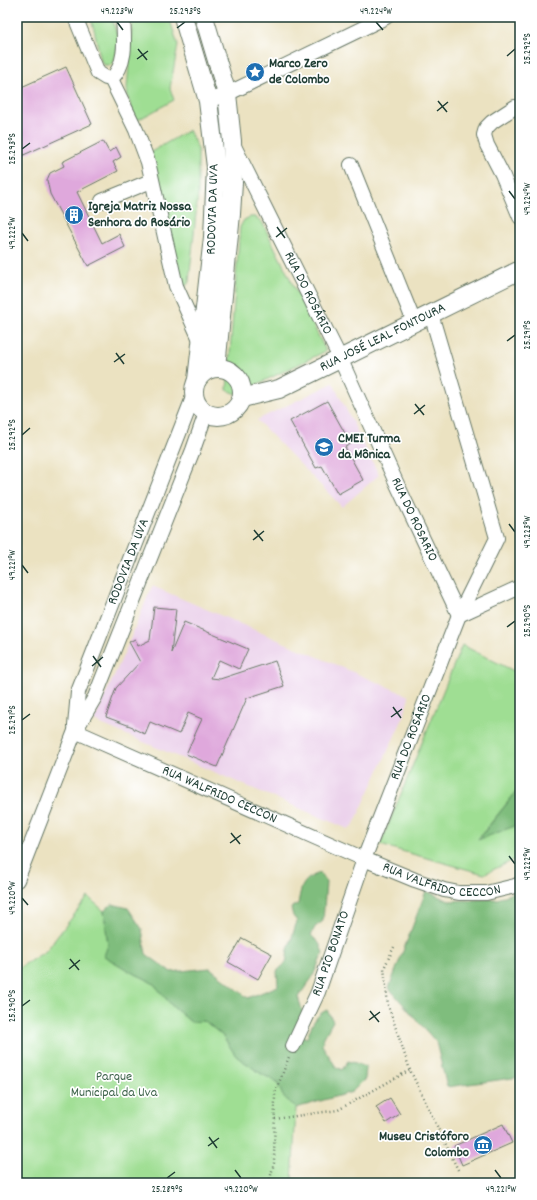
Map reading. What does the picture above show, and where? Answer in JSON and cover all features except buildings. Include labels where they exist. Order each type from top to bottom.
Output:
[{"type":"main road","name":"RODOVIA DA UVA","points":[[183,17],[208,101],[216,167],[213,237],[202,344],[195,387]]},
{"type":"main road","name":"RODOVIA DA UVA","points":[[204,17],[227,94],[232,142],[233,182],[231,214],[216,367]]},
{"type":"main road","name":"RUA JOSÉ LEAL FONTOURA","points":[[242,398],[279,389],[520,270]]},
{"type":"main road","points":[[216,367],[231,371],[237,376],[241,382],[243,390],[239,405],[228,415],[213,416],[206,413],[196,402],[195,387],[202,374],[209,369],[216,367]]},
{"type":"street","points":[[75,17],[98,73],[111,79],[136,130],[148,162],[151,181],[176,286],[202,344]]},
{"type":"street","points":[[111,79],[116,75],[121,66],[124,48],[123,17]]},
{"type":"street","points":[[208,101],[227,94],[386,17]]},
{"type":"street","points":[[515,107],[492,122],[486,128],[484,135],[487,145],[502,174],[520,217]]},
{"type":"street","name":"RUA DO ROSÁRIO","points":[[232,142],[340,358]]},
{"type":"street","points":[[351,165],[414,322]]},
{"type":"street","points":[[102,201],[151,181]]},
{"type":"street","name":"RUA DO ROSÁRIO","points":[[364,859],[459,615],[497,538],[431,314]]},
{"type":"street","name":"RUA DO ROSARIO","points":[[340,358],[396,482],[459,615]]},
{"type":"street","name":"RODOVIA DA UVA","points":[[75,731],[78,692],[195,387]]},
{"type":"street","name":"RODOVIA DA UVA","points":[[17,880],[75,731],[96,696],[193,450],[206,413]]},
{"type":"street","points":[[459,615],[520,587]]},
{"type":"street","name":"RUA WALFRIDO CECCON","points":[[75,731],[364,859]]},
{"type":"street","name":"RUA VALFRIDO CECCON","points":[[364,859],[415,880],[444,890],[459,893],[486,893],[520,884]]},
{"type":"street","name":"RUA PIO BONATO","points":[[293,1046],[318,992],[364,859]]},
{"type":"path","points":[[394,947],[384,968],[388,1005],[410,1070],[459,1172]]},
{"type":"path","points":[[269,1183],[274,1163],[275,1093],[293,1046]]},
{"type":"path","points":[[275,1119],[338,1110],[410,1070]]},
{"type":"shaded area","name":"CMEI Turma da Mônica","points":[[333,383],[379,475],[342,507],[257,420]]},
{"type":"shaded area","points":[[152,586],[409,696],[404,716],[354,824],[348,829],[94,721]]},
{"type":"green space","points":[[90,17],[111,17],[119,40],[114,62],[111,65],[104,65],[101,61]]},
{"type":"green space","points":[[133,17],[169,17],[178,45],[170,88],[174,100],[136,121],[128,98],[127,88]]},
{"type":"green space","points":[[189,130],[198,149],[198,194],[189,282],[187,285],[182,287],[151,152]]},
{"type":"green space","points":[[250,217],[255,217],[262,222],[326,351],[237,394],[227,390],[240,227],[244,220]]},
{"type":"green space","points":[[462,645],[520,674],[520,787],[478,839],[520,824],[520,857],[484,874],[380,845]]},
{"type":"green space","points":[[520,787],[520,824],[478,840]]},
{"type":"green space","points":[[320,873],[326,882],[323,921],[315,927],[311,935],[319,943],[323,953],[312,978],[298,997],[303,1013],[302,1036],[307,1038],[316,1018],[327,1010],[333,1021],[324,1037],[322,1045],[336,1067],[342,1070],[348,1061],[366,1068],[365,1079],[352,1092],[296,1108],[283,1096],[277,1082],[260,1073],[236,1056],[223,1036],[205,1021],[191,1022],[173,1007],[154,984],[104,956],[108,945],[104,911],[112,904],[128,908],[142,929],[146,954],[171,972],[210,968],[248,998],[278,986],[277,971],[286,963],[288,950],[297,921],[293,916],[291,908],[298,904],[303,884],[309,878]]},
{"type":"green space","points":[[520,890],[520,1077],[447,1087],[436,1042],[389,988],[426,891],[449,901],[497,899]]},
{"type":"green space","name":"Parque Municipal da Uva","points":[[88,897],[104,911],[108,945],[105,956],[154,984],[173,1007],[191,1022],[205,1021],[223,1036],[236,1056],[260,1073],[277,1082],[283,1096],[296,1108],[292,1183],[17,1183],[17,969],[46,951]]},
{"type":"place","name":"Marco Zero de Colombo","points":[[255,72]]},
{"type":"place","name":"Igreja Matriz Nossa Senhora do Rosário","points":[[74,215]]},
{"type":"place","name":"CMEI Turma da Mônica","points":[[324,447]]},
{"type":"place","name":"Museu Cristóforo Colombo","points":[[483,1145]]}]
